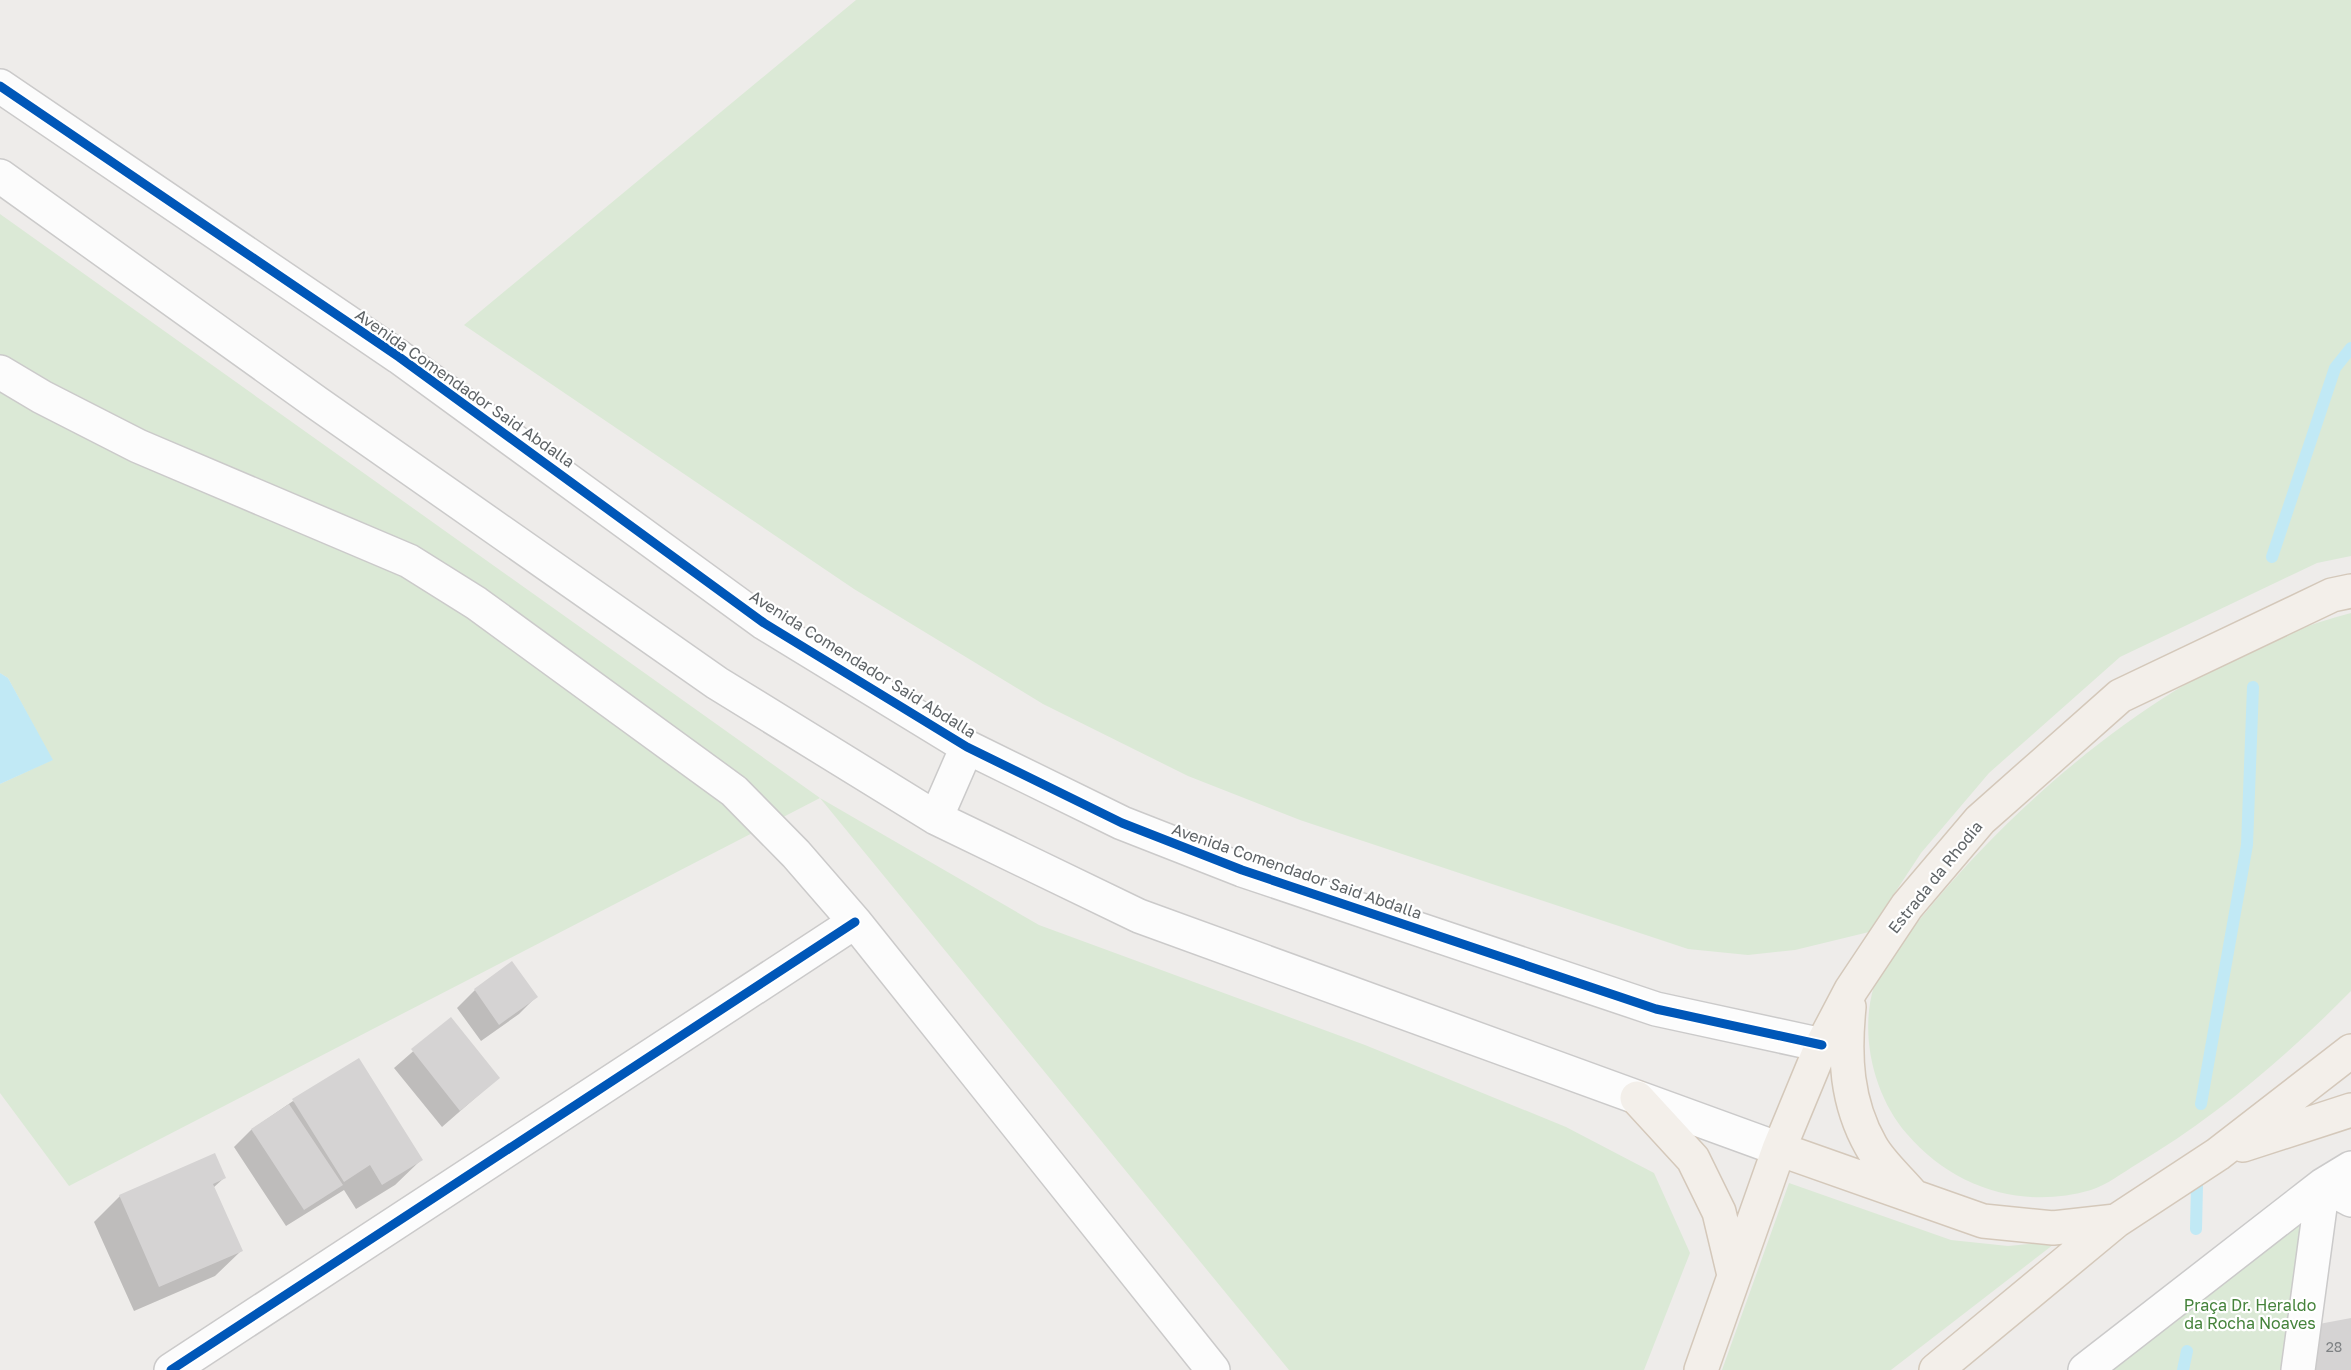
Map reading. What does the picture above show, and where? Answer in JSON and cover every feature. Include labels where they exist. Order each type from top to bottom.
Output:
[{"type":"main road","name":"Estrada da Rhodia","points":[[1701,1370],[1779,1149],[1822,1046],[1851,990],[1907,906],[1980,820],[2120,696],[2332,595],[2351,591]]},
{"type":"main road","points":[[1851,990],[1845,1050],[1852,1103],[1872,1148],[1916,1199]]},
{"type":"main road","points":[[1936,1370],[2116,1221],[2218,1154],[2351,1051]]},
{"type":"main road","points":[[1637,1098],[1694,1159],[1719,1212],[1734,1275]]},
{"type":"main road","points":[[2218,1154],[2351,1110]]},
{"type":"main road","points":[[1779,1149],[1983,1221],[2053,1228],[2116,1221]]},
{"type":"street","name":"Avenida Comendador Said Abdalla","points":[[2,87],[399,357],[764,623],[967,747],[1122,823],[1242,870],[1656,1009],[1822,1046]]},
{"type":"street","points":[[0,176],[317,403],[717,683],[936,818],[1139,916],[1779,1149]]},
{"type":"street","points":[[0,372],[42,397],[138,446],[409,561],[476,603],[734,791],[796,854],[855,922],[1213,1370]]},
{"type":"street","points":[[936,818],[967,747]]},
{"type":"street","points":[[171,1370],[855,922]]},
{"type":"street","points":[[2298,1370],[2337,1192],[2351,1168]]},
{"type":"street","points":[[2085,1370],[2337,1192]]},
{"type":"green space","points":[[856,0],[2351,0],[2351,556],[2317,563],[2120,657],[1989,773],[1921,853],[1869,932],[1795,950],[1748,955],[1688,949],[1300,820],[1188,776],[1043,704],[854,589],[464,325]]},
{"type":"green space","points":[[0,214],[820,798],[69,1186],[0,1093],[0,784],[52,760],[8,678],[0,673]]},
{"type":"green space","points":[[2351,613],[2351,991],[2276,1062],[2222,1106],[2166,1146],[2097,1188],[2065,1196],[2015,1195],[1991,1190],[1968,1181],[1925,1153],[1895,1119],[1886,1102],[1872,1064],[1869,1044],[1868,1024],[1874,986],[1908,934],[1972,859],[2018,814],[2067,769],[2120,728],[2175,691],[2233,658],[2292,632]]},
{"type":"green space","points":[[820,798],[1039,925],[1365,1045],[1566,1127],[1654,1173],[1690,1253],[1644,1370],[1289,1370]]},
{"type":"green space","points":[[1789,1183],[1951,1240],[2008,1246],[2058,1241],[1891,1370],[1722,1370]]},
{"type":"green space","name":"Praça Dr. Heraldo da Rocha Noaves","points":[[2323,1185],[2298,1370],[2085,1370]]},
{"type":"water","points":[[0,673],[8,678],[53,760],[0,784]]},
{"type":"building","points":[[512,961],[538,997],[499,1025],[474,989]]},
{"type":"building","points":[[451,1017],[500,1078],[460,1111],[411,1049]]},
{"type":"building","points":[[359,1058],[423,1160],[382,1185],[370,1165],[344,1182],[292,1099]]},
{"type":"building","points":[[289,1104],[343,1185],[304,1210],[251,1129]]},
{"type":"building","points":[[215,1153],[226,1178],[213,1184],[243,1251],[159,1287],[119,1195]]},
{"type":"building","points":[[2351,1318],[2351,1370],[2313,1370],[2319,1324]]},
{"type":"waterway","points":[[2272,557],[2335,368],[2351,348]]},
{"type":"waterway","points":[[2201,1104],[2247,845],[2253,687]]},
{"type":"waterway","points":[[2196,1229],[2197,1185]]},
{"type":"waterway","points":[[2183,1370],[2187,1351]]},
{"type":"cycle path","points":[[0,86],[399,357],[764,623],[967,747],[1122,823],[1242,870],[1656,1009],[1822,1045]]},
{"type":"cycle path","points":[[171,1370],[855,922]]}]
